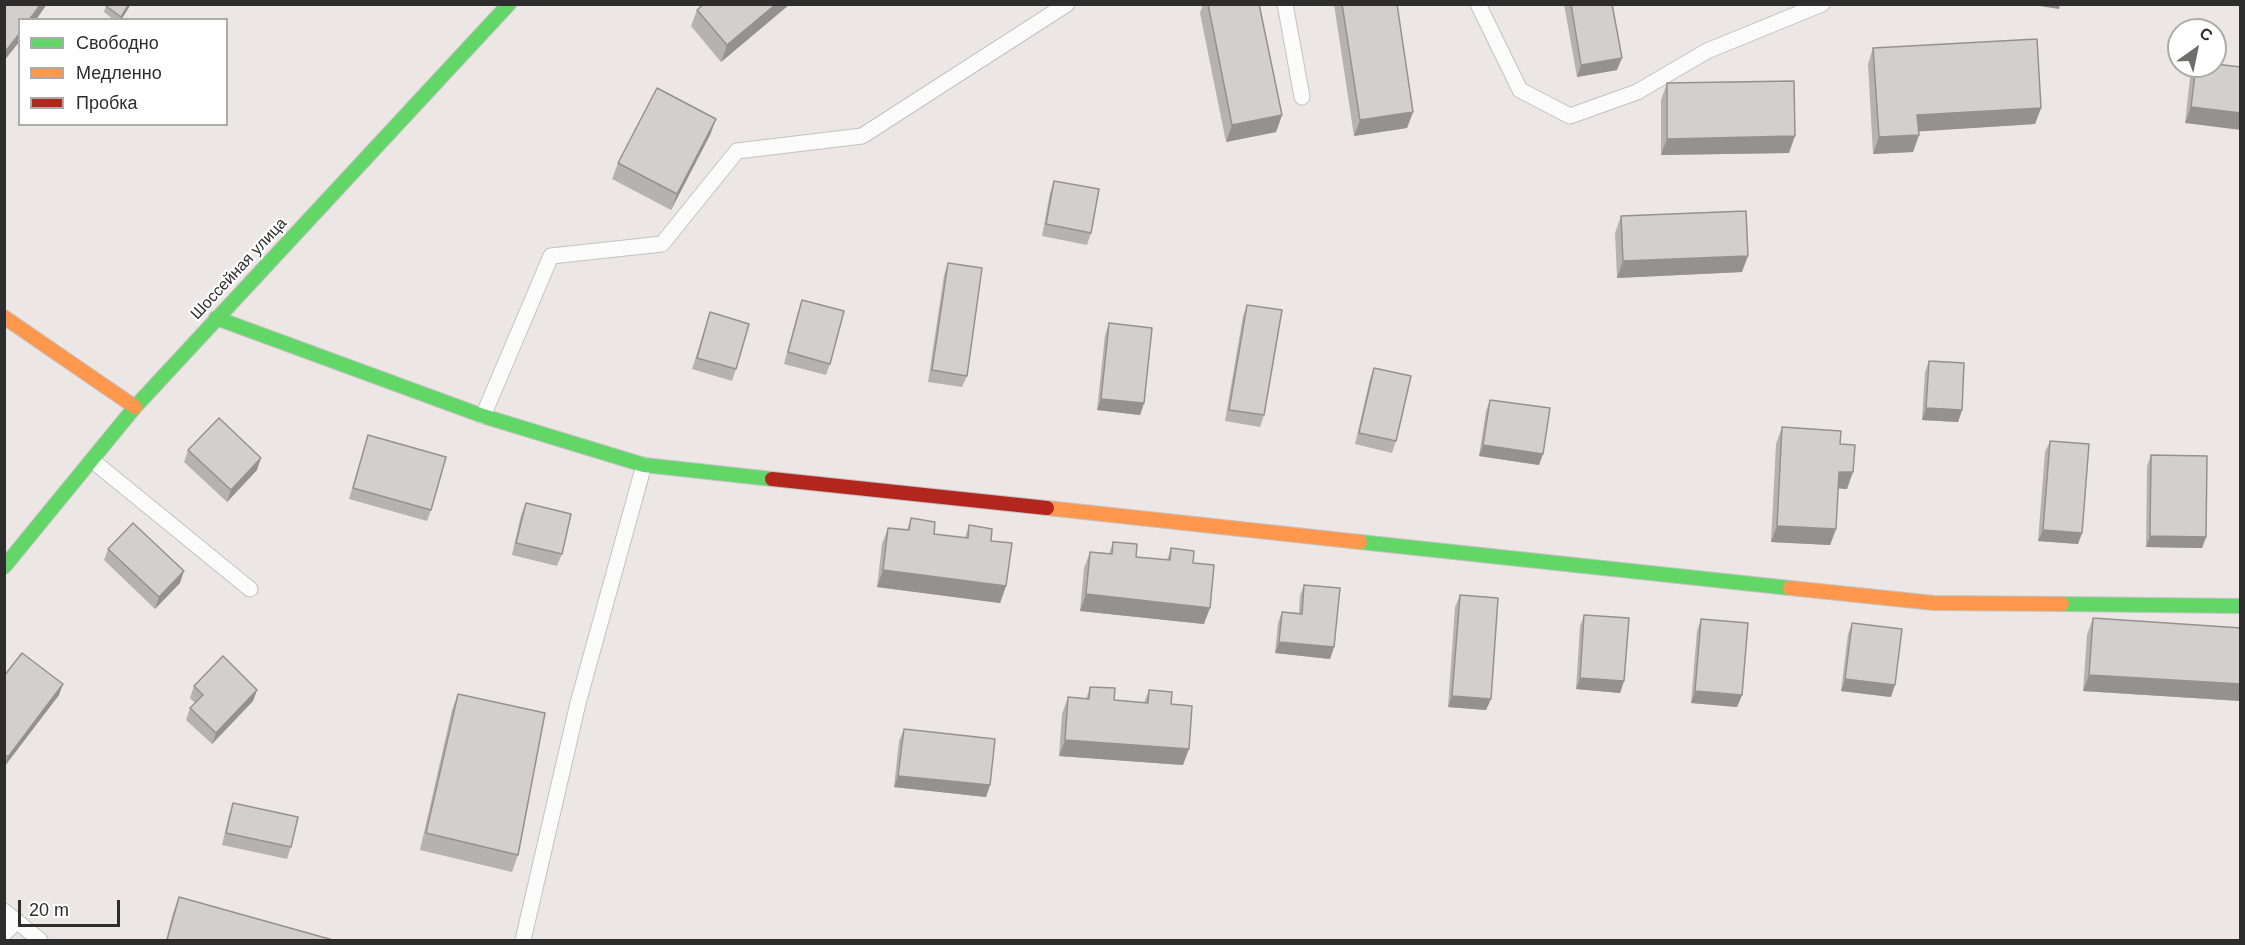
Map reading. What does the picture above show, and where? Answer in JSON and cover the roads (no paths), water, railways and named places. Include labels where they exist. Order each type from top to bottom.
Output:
[{"type":"street","name":"Шоссейная улица","points":[[4,567],[135,407],[509,4]]},
{"type":"street","points":[[4,317],[135,407]]},
{"type":"street","points":[[216,318],[483,416],[644,465],[1934,603],[2241,606]]},
{"type":"lane","points":[[483,416],[551,256],[662,244],[737,151],[862,136],[1067,4]]},
{"type":"lane","points":[[1285,4],[1302,97]]},
{"type":"lane","points":[[1478,4],[1520,90],[1569,116],[1637,92],[1707,51],[1822,4]]},
{"type":"lane","points":[[93,461],[250,589]]},
{"type":"lane","points":[[523,940],[578,703],[644,465]]},
{"type":"lane","points":[[4,911],[40,940]]},
{"type":"lane","points":[[4,934],[17,921]]}]
